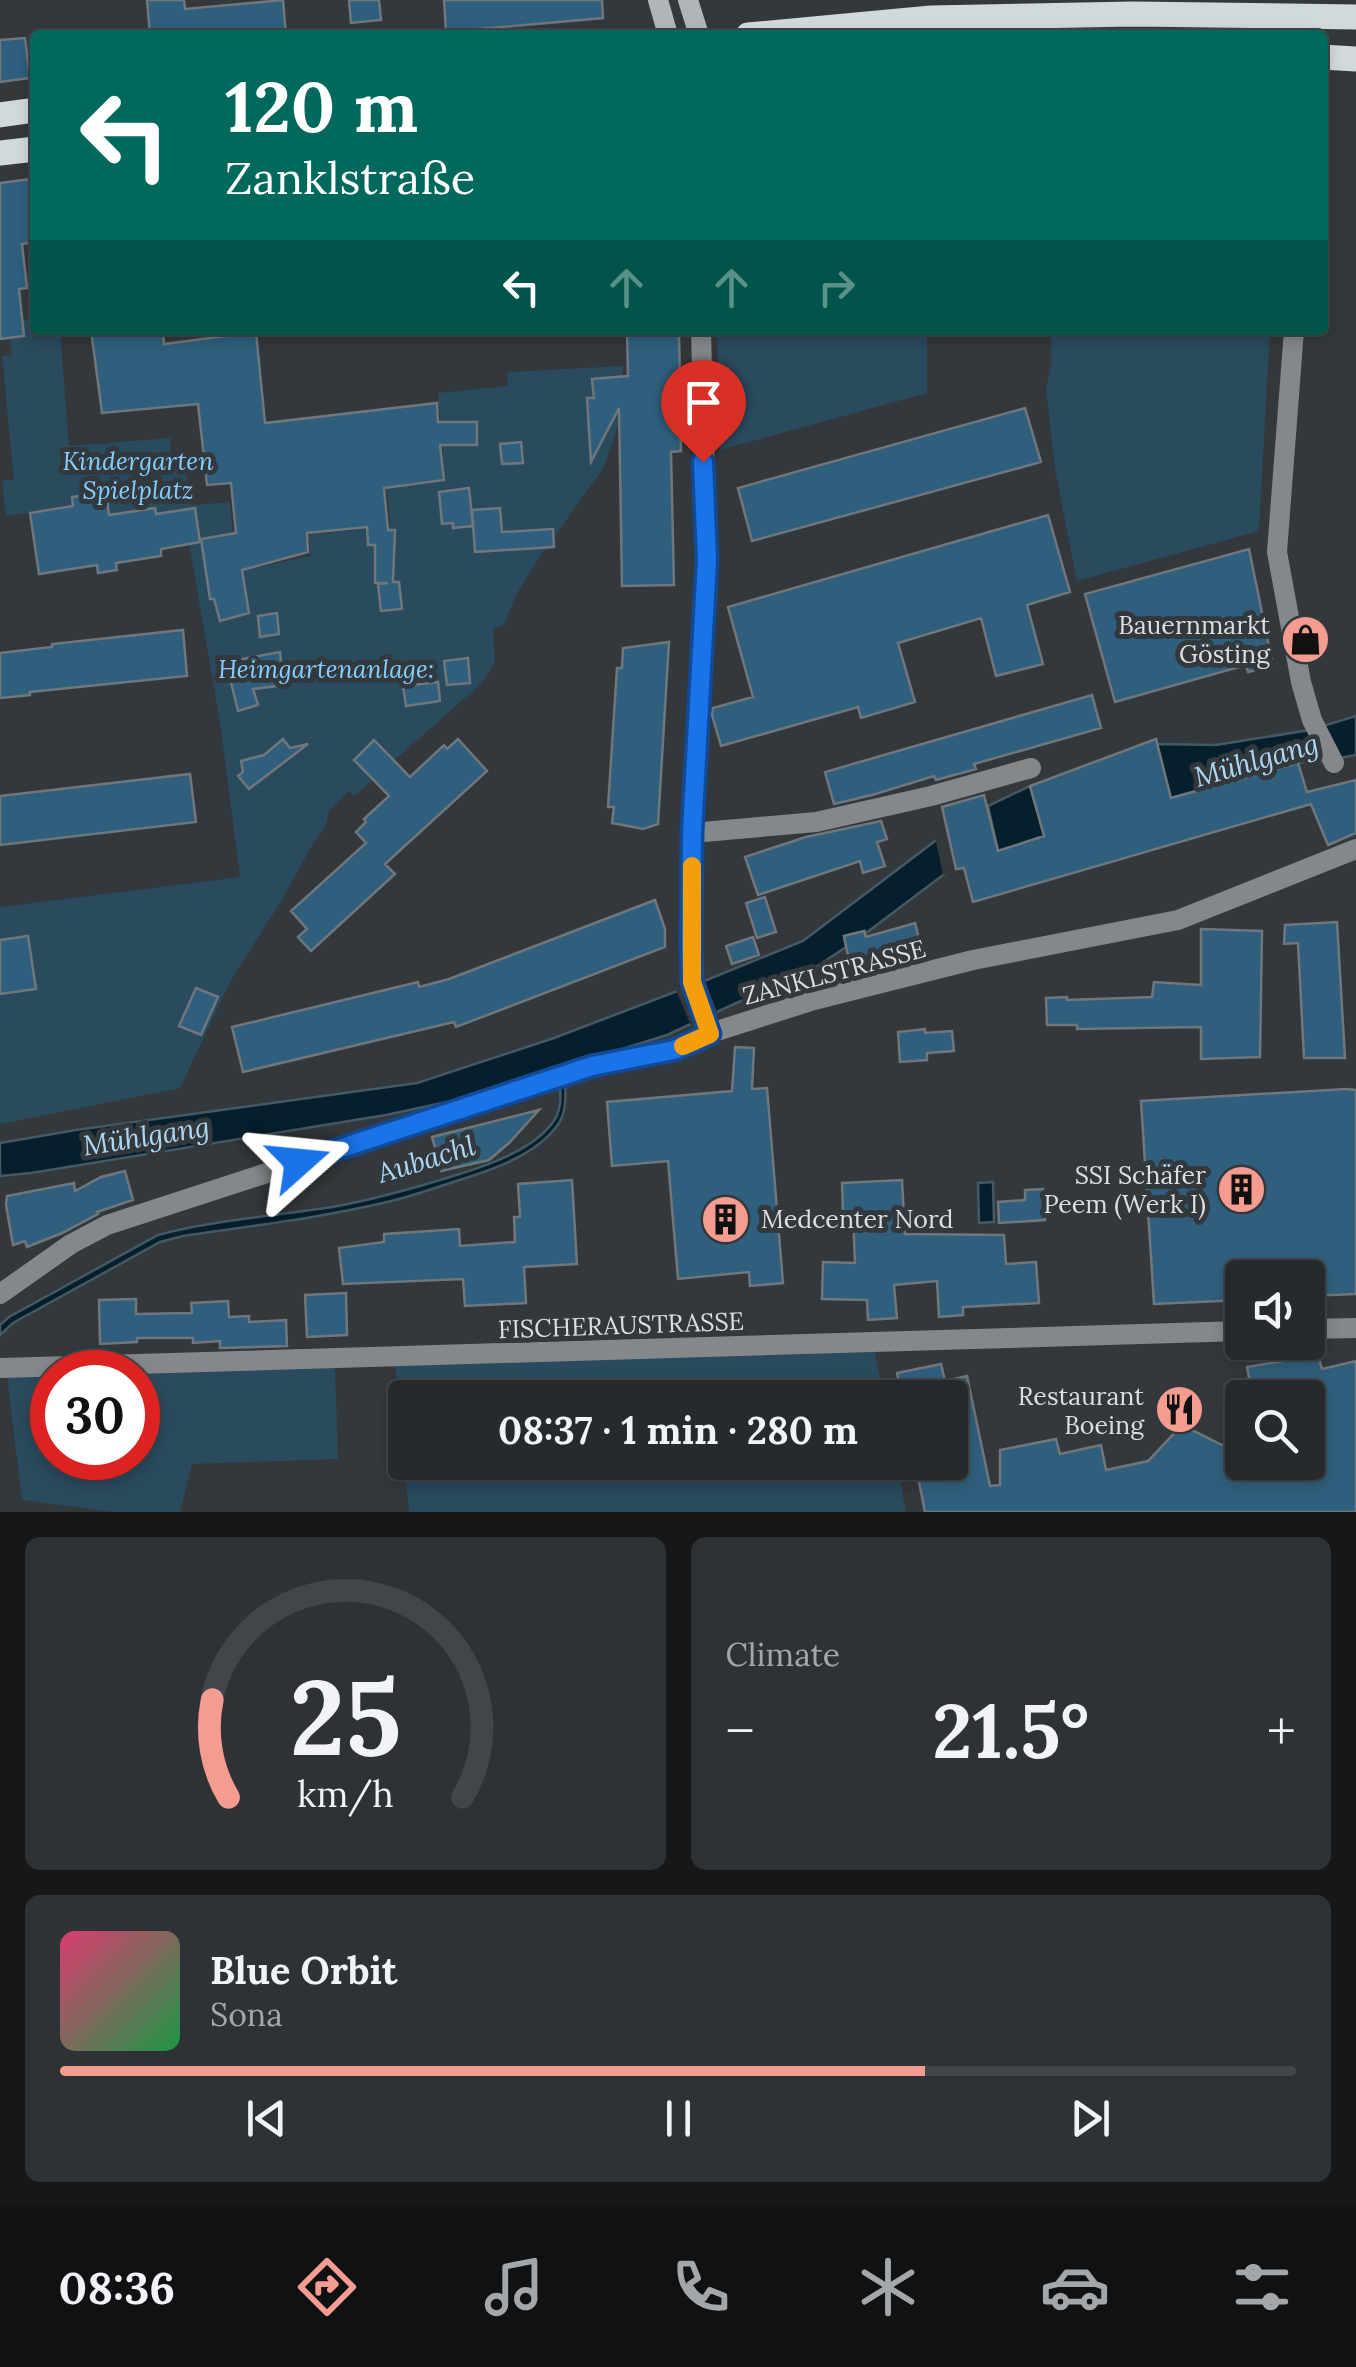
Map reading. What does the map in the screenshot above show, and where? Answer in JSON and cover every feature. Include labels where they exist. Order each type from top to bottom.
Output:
[{"type":"main road","points":[[802,30],[931,18],[1133,14],[1356,17]]},
{"type":"main road","points":[[1328,57],[1356,58]]},
{"type":"main road","points":[[0,115],[30,111]]},
{"type":"main road","points":[[0,153],[30,150]]},
{"type":"street","points":[[658,0],[667,30]]},
{"type":"street","points":[[688,0],[697,30]]},
{"type":"street","points":[[701,335],[706,577],[692,832],[692,982],[709,1028]]},
{"type":"street","points":[[1294,335],[1278,552],[1301,682],[1312,720],[1334,763]]},
{"type":"street","points":[[692,832],[816,822],[1031,768]]},
{"type":"street","name":"ZANKLSTRASSE","points":[[0,1294],[71,1244],[106,1225],[592,1066],[674,1050],[709,1028],[973,960],[1178,920],[1356,849]]},
{"type":"street","points":[[1325,1329],[1356,1328]]},
{"type":"street","name":"FISCHERAUSTRASSE","points":[[1,1368],[1225,1332]]},
{"type":"green space","name":"Heimgartenanlage:","points":[[30,319],[30,335],[60,335],[69,446],[170,438],[172,469],[185,468],[192,505],[230,502],[233,539],[249,535],[255,568],[310,556],[309,535],[390,526],[387,488],[445,481],[438,393],[507,386],[508,372],[623,366],[619,422],[604,467],[537,561],[515,597],[504,625],[493,629],[495,662],[483,682],[354,796],[349,791],[329,811],[326,826],[231,980],[180,1088],[0,1124],[0,907],[240,877],[220,722],[185,520],[158,525],[155,508],[109,515],[105,492],[72,497],[73,506],[6,516],[2,481],[14,479],[2,356],[12,355],[10,338],[22,320]]},
{"type":"green space","points":[[717,335],[927,335],[927,393],[720,450]]},
{"type":"green space","points":[[1051,335],[1270,335],[1259,531],[1077,581],[1055,469],[1046,389]]},
{"type":"green space","points":[[874,1348],[881,1380],[397,1380],[395,1362]]},
{"type":"green space","points":[[335,1367],[338,1459],[192,1464],[180,1512],[114,1512],[22,1500],[7,1377],[30,1376],[30,1480],[160,1480],[160,1372]]},
{"type":"green space","points":[[406,1480],[900,1480],[906,1512],[409,1512]]},
{"type":"water","name":"Mühlgang","points":[[1356,716],[1356,755],[1298,763],[1160,801],[1157,744],[1216,745],[1310,730]]},
{"type":"water","points":[[1030,786],[1050,835],[998,851],[988,806]]},
{"type":"water","name":"Mühlgang","points":[[947,832],[956,869],[866,933],[844,936],[846,947],[804,975],[667,1035],[565,1071],[565,1105],[559,1123],[538,1145],[511,1161],[387,1202],[160,1242],[13,1323],[0,1335],[0,1325],[9,1317],[158,1235],[362,1201],[508,1156],[535,1140],[555,1119],[560,1103],[559,1074],[513,1088],[386,1115],[31,1173],[0,1176],[0,1143],[417,1083],[554,1038],[803,941]]},
{"type":"water","points":[[993,1182],[994,1222],[979,1223],[978,1183]]},
{"type":"pier","points":[[946,830],[956,869],[961,868],[943,875],[935,837]]},
{"type":"pier","points":[[704,978],[717,1011],[709,1021],[692,1028],[675,988]]},
{"type":"building","points":[[147,0],[184,0],[185,9],[283,0],[286,30],[150,30]]},
{"type":"building","points":[[349,0],[379,0],[381,20],[351,23]]},
{"type":"building","points":[[444,0],[602,0],[603,18],[446,30]]},
{"type":"building","points":[[25,38],[30,78],[0,82],[0,40]]},
{"type":"building","points":[[30,179],[30,243],[22,244],[27,288],[19,289],[24,336],[0,339],[0,183]]},
{"type":"building","points":[[92,335],[163,335],[164,344],[256,335],[265,423],[437,403],[438,422],[477,422],[477,445],[440,445],[444,480],[384,488],[388,530],[395,530],[393,582],[399,582],[402,609],[381,611],[378,584],[388,583],[375,583],[375,545],[368,545],[367,527],[307,533],[308,552],[242,570],[249,613],[220,621],[214,599],[210,599],[201,539],[236,533],[231,483],[207,485],[198,404],[102,413]]},
{"type":"building","points":[[627,335],[679,335],[681,451],[671,452],[674,585],[622,586],[619,408],[591,462],[587,398],[594,398],[592,379],[628,376]]},
{"type":"building","points":[[1025,408],[1041,462],[752,541],[738,488]]},
{"type":"building","points":[[521,442],[523,463],[502,464],[500,444]]},
{"type":"building","points":[[469,488],[473,526],[453,528],[453,523],[442,524],[439,492]]},
{"type":"building","points":[[106,492],[109,515],[155,508],[156,514],[195,508],[200,542],[161,549],[161,556],[116,563],[117,570],[98,573],[97,565],[39,574],[30,513],[73,506],[72,497]]},
{"type":"building","points":[[500,508],[502,532],[553,529],[554,547],[475,552],[472,510]]},
{"type":"building","points":[[1048,515],[1070,592],[1027,605],[1043,664],[996,676],[981,618],[898,643],[915,702],[861,718],[858,707],[721,746],[713,708],[753,697],[728,607]]},
{"type":"building","points":[[1249,549],[1273,666],[1248,672],[1246,665],[1115,702],[1085,594]]},
{"type":"building","points":[[277,613],[279,634],[260,637],[258,616]]},
{"type":"building","points":[[183,630],[187,676],[0,698],[0,653]]},
{"type":"building","points":[[669,642],[658,824],[643,829],[612,823],[614,807],[608,807],[617,668],[622,668],[623,648]]},
{"type":"building","points":[[280,652],[283,680],[278,681],[278,686],[253,689],[258,705],[238,711],[226,662]]},
{"type":"building","points":[[468,658],[470,683],[447,685],[444,661]]},
{"type":"building","points":[[438,682],[440,701],[406,706],[403,686]]},
{"type":"building","points":[[1092,695],[1101,728],[974,764],[976,769],[936,780],[934,776],[834,804],[825,772]]},
{"type":"building","points":[[283,739],[290,748],[308,744],[249,789],[238,776],[243,772],[241,761],[264,755]]},
{"type":"building","points":[[458,739],[487,771],[385,864],[395,874],[311,951],[298,937],[307,929],[291,911],[366,843],[356,832],[389,796],[354,760],[374,740],[410,777],[444,745],[447,749]]},
{"type":"building","points":[[1156,739],[1171,798],[1298,763],[1307,792],[1356,780],[1356,833],[1328,845],[1311,804],[973,902],[964,868],[956,869],[942,807],[984,795],[998,851],[1044,836],[1030,786]]},
{"type":"building","points":[[190,774],[196,822],[0,845],[0,796]]},
{"type":"building","points":[[881,821],[887,839],[877,842],[885,866],[863,873],[860,861],[758,895],[745,857],[806,837]]},
{"type":"building","points":[[765,897],[776,932],[757,938],[746,903]]},
{"type":"building","points":[[655,900],[665,929],[665,947],[456,1027],[454,1022],[243,1072],[232,1027],[418,982],[419,987],[449,979]]},
{"type":"building","points":[[1337,922],[1345,1058],[1304,1058],[1298,943],[1284,944],[1285,925]]},
{"type":"building","points":[[915,923],[924,958],[852,976],[844,936],[864,931],[866,937]]},
{"type":"building","points":[[1201,929],[1262,931],[1260,1057],[1201,1059],[1201,1027],[1077,1029],[1077,1025],[1047,1025],[1046,998],[1152,997],[1154,982],[1201,985]]},
{"type":"building","points":[[28,936],[36,989],[0,994],[0,940]]},
{"type":"building","points":[[753,937],[759,955],[732,964],[726,946]]},
{"type":"building","points":[[196,988],[218,997],[201,1035],[179,1026]]},
{"type":"building","points":[[925,1029],[925,1033],[952,1031],[954,1051],[927,1053],[927,1060],[900,1062],[898,1032]]},
{"type":"building","name":"Medcenter Nord","points":[[735,1047],[754,1048],[752,1089],[767,1088],[783,1283],[750,1286],[749,1272],[678,1279],[668,1161],[612,1166],[607,1102],[732,1091]]},
{"type":"building","name":"SSI Schäfer Peem (Werk I)","points":[[1356,1090],[1356,1294],[1325,1295],[1325,1260],[1225,1260],[1225,1301],[1154,1304],[1141,1101]]},
{"type":"building","points":[[539,1110],[489,1160],[441,1171],[432,1137]]},
{"type":"building","points":[[125,1171],[133,1200],[97,1212],[62,1233],[27,1247],[25,1241],[13,1245],[7,1196],[74,1183],[75,1191],[101,1177]]},
{"type":"building","points":[[572,1180],[577,1264],[524,1267],[526,1303],[465,1306],[463,1279],[343,1284],[339,1248],[384,1242],[384,1234],[459,1229],[460,1246],[515,1242],[514,1217],[520,1217],[518,1184]]},
{"type":"building","points":[[902,1180],[905,1234],[1004,1235],[1006,1264],[1036,1262],[1039,1303],[963,1307],[963,1315],[939,1317],[937,1281],[894,1285],[897,1318],[868,1320],[867,1300],[822,1299],[823,1262],[855,1263],[853,1214],[843,1214],[842,1183]]},
{"type":"building","points":[[1043,1189],[1045,1220],[999,1223],[998,1202],[1025,1200],[1025,1190]]},
{"type":"building","points":[[346,1293],[347,1335],[307,1337],[305,1295]]},
{"type":"building","points":[[136,1299],[136,1314],[192,1313],[191,1303],[228,1301],[229,1317],[249,1316],[249,1322],[286,1320],[287,1346],[220,1348],[220,1341],[193,1343],[193,1338],[137,1338],[137,1342],[100,1344],[99,1300]]},
{"type":"building","points":[[1319,1360],[1322,1369],[1356,1361],[1356,1512],[925,1512],[919,1480],[968,1480],[968,1381],[990,1486],[1000,1485],[1000,1450],[1056,1439],[1060,1454],[1101,1445],[1106,1470],[1148,1461],[1182,1425],[1225,1444],[1225,1480],[1325,1480],[1325,1380],[1250,1380],[1247,1367]]},
{"type":"building","points":[[941,1364],[945,1380],[898,1380],[897,1373]]},
{"type":"slow traffic","points":[[683,1046],[710,1034],[692,982],[692,866]]},
{"type":"place","name":"Bauernmarkt Gösting","points":[[1305,639]]},
{"type":"place","name":"SSI Schäfer Peem (Werk I)","points":[[1241,1189]]},
{"type":"place","name":"Medcenter Nord","points":[[726,1219]]},
{"type":"place","name":"Restaurant Boeing","points":[[1179,1410]]},
{"type":"route","points":[[299,1162],[592,1066],[674,1050],[710,1034],[692,982],[691,946],[692,832],[707,560],[703,462]]},
{"type":"park label","name":"Kindergarten Spielplatz","points":[[138,476]]},
{"type":"water label","name":"Aubachl","points":[[426,1159]]}]
